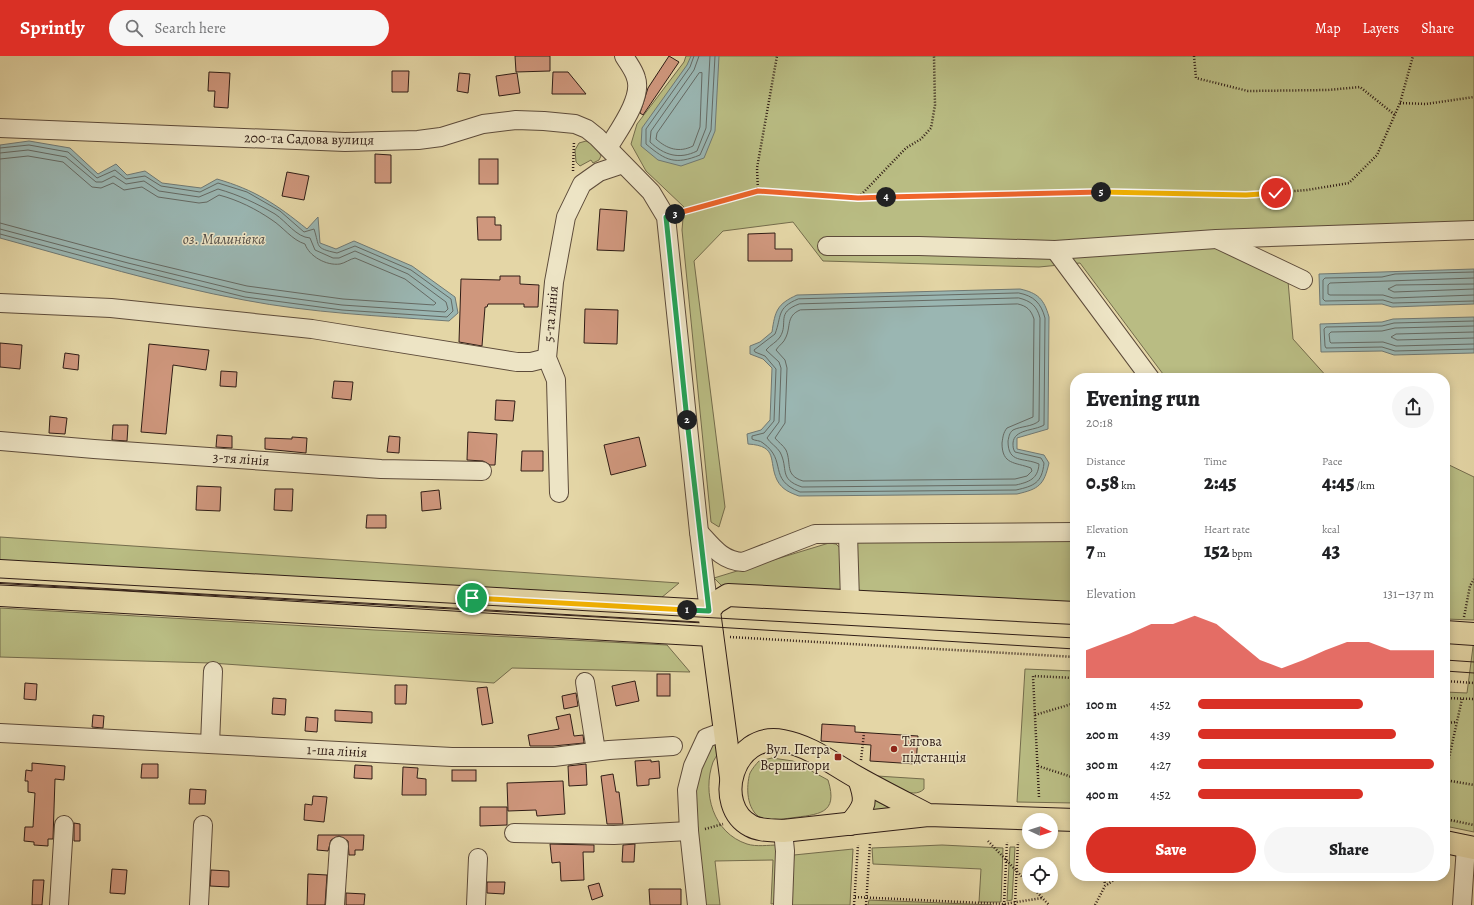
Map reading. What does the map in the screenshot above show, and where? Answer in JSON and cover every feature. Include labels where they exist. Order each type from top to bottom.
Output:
[{"type":"main road","points":[[0,571],[709,611]]},
{"type":"main road","points":[[0,595],[712,635]]},
{"type":"main road","points":[[1070,613],[728,595],[715,603],[709,611],[718,730],[731,777],[730,794],[740,818],[751,826],[783,831],[928,816],[1070,820]]},
{"type":"main road","points":[[718,730],[729,732],[737,739],[750,746]]},
{"type":"main road","points":[[731,777],[740,757],[750,746],[767,739],[783,740],[807,748],[860,771],[928,816]]},
{"type":"main road","points":[[850,824],[864,805],[864,794],[860,771]]},
{"type":"main road","points":[[1450,843],[1470,847]]},
{"type":"street","points":[[608,148],[633,104],[638,90],[636,78],[624,56]]},
{"type":"street","name":"200-та Садова вулиця","points":[[0,128],[345,142],[418,140],[441,136],[484,124],[516,120],[551,121],[575,124],[592,133],[624,164],[651,192],[666,217]]},
{"type":"street","name":"5-та лінія","points":[[559,492],[556,380],[547,358],[554,282],[566,217],[582,184],[599,172],[624,164]]},
{"type":"street","points":[[666,217],[698,532],[709,611]]},
{"type":"street","points":[[827,246],[919,246],[1055,250],[1216,239],[1474,230]]},
{"type":"street","points":[[1216,239],[1304,280]]},
{"type":"street","points":[[1055,250],[1146,373]]},
{"type":"street","points":[[0,303],[111,308],[312,329],[517,362],[531,362],[547,358]]},
{"type":"street","name":"3-тя лінія","points":[[0,441],[381,469],[482,471]]},
{"type":"street","points":[[698,532],[722,556],[734,562],[743,562],[815,534],[1070,532]]},
{"type":"street","points":[[848,534],[850,601]]},
{"type":"street","points":[[210,744],[213,671]]},
{"type":"street","points":[[585,682],[596,751]]},
{"type":"street","points":[[697,905],[689,831],[687,790],[693,766],[718,730]]},
{"type":"street","name":"1-ша лінія","points":[[0,733],[452,757],[554,757],[596,751],[673,746]]},
{"type":"street","points":[[59,905],[64,825]]},
{"type":"street","points":[[199,905],[203,825]]},
{"type":"street","points":[[514,833],[614,835],[689,831]]},
{"type":"street","points":[[783,831],[785,851],[783,905]]},
{"type":"street","points":[[335,905],[339,846]]},
{"type":"street","points":[[1462,905],[1470,847]]},
{"type":"street","points":[[476,905],[478,858]]},
{"type":"path","points":[[758,191],[758,168],[777,56]]},
{"type":"path","points":[[858,198],[906,148],[921,139],[931,128],[935,105],[934,56]]},
{"type":"path","points":[[1194,56],[1196,78],[1248,91],[1328,90],[1360,87],[1395,115]]},
{"type":"path","points":[[666,217],[758,191],[858,198],[1097,192],[1246,195],[1307,190],[1349,184],[1377,155],[1400,103],[1413,56]]},
{"type":"path","points":[[1400,103],[1426,104],[1474,97]]},
{"type":"path","points":[[575,124],[573,171],[582,184]]},
{"type":"path","points":[[1460,633],[1470,586],[1474,578]]},
{"type":"path","points":[[712,635],[1070,657]]},
{"type":"path","points":[[1039,797],[1033,676],[1070,678]]},
{"type":"path","points":[[1450,681],[1474,683]]},
{"type":"path","points":[[1450,698],[1474,699]]},
{"type":"path","points":[[1450,754],[1462,699]]},
{"type":"path","points":[[1035,715],[1070,704]]},
{"type":"path","points":[[1450,723],[1457,722]]},
{"type":"path","points":[[860,771],[864,733]]},
{"type":"path","points":[[1037,766],[1070,776]]},
{"type":"path","points":[[1450,781],[1474,785]]},
{"type":"path","points":[[689,831],[712,829],[740,818]]},
{"type":"path","points":[[1450,820],[1474,825]]},
{"type":"path","points":[[988,841],[1022,876]]},
{"type":"path","points":[[1004,905],[1007,842]]},
{"type":"path","points":[[1016,904],[1018,842]]},
{"type":"path","points":[[866,905],[870,844]]},
{"type":"path","points":[[854,905],[858,845]]},
{"type":"path","points":[[1104,881],[1105,886]]},
{"type":"path","points":[[1095,905],[1105,886],[1112,881]]},
{"type":"path","points":[[1037,893],[1049,905]]},
{"type":"path","points":[[855,897],[954,904],[1004,905],[1042,898]]},
{"type":"green space","points":[[686,56],[1474,56],[1474,238],[1285,243],[1221,249],[1288,281],[1293,339],[1324,373],[1162,373],[1080,263],[1039,267],[823,261],[793,222],[723,231],[694,261],[725,507],[719,527],[711,522],[682,230],[684,207],[646,171],[631,144],[637,124],[684,62]]},
{"type":"green space","points":[[586,141],[596,145],[601,156],[599,160],[593,163],[591,160],[580,166],[576,162],[575,150],[579,143]]},
{"type":"green space","points":[[1450,465],[1474,477],[1474,620],[1450,619]]},
{"type":"green space","points":[[0,537],[679,583],[661,598],[0,561]]},
{"type":"green space","points":[[1070,537],[1070,602],[856,592],[855,544],[861,538]]},
{"type":"green space","points":[[829,543],[836,544],[843,551],[841,591],[723,587],[714,578]]},
{"type":"green space","points":[[0,608],[667,645],[690,672],[512,668],[494,683],[211,663],[0,657]]},
{"type":"green space","points":[[1474,639],[1474,832],[1450,827],[1450,692],[1467,693]]},
{"type":"green space","points":[[1025,669],[1070,671],[1070,803],[1017,802]]},
{"type":"green space","points":[[718,739],[723,746],[713,762],[709,786],[713,810],[718,821],[735,839],[747,844],[758,846],[778,845],[777,903],[771,904],[773,860],[715,861],[720,905],[702,905],[690,793],[707,747]]},
{"type":"green space","points":[[772,758],[793,761],[828,780],[831,800],[824,811],[810,815],[772,820],[761,818],[756,814],[752,809],[748,797],[750,773],[759,761]]},
{"type":"green space","points":[[877,776],[924,779],[924,789],[919,792],[907,792],[900,790]]},
{"type":"green space","points":[[873,798],[892,809],[870,813]]},
{"type":"green space","points":[[942,845],[1003,848],[1001,902],[979,902],[981,869],[873,864],[872,848]]},
{"type":"green space","points":[[1010,847],[1015,847],[1012,900],[1007,901]]},
{"type":"green space","points":[[853,849],[850,905],[790,905],[794,855]]},
{"type":"green space","points":[[869,900],[992,905],[868,905]]},
{"type":"water","points":[[691,56],[719,56],[715,131],[704,158],[681,166],[658,160],[641,146],[642,128],[687,65]]},
{"type":"water","name":"оз. Малинівка","points":[[29,141],[70,148],[98,174],[116,164],[127,175],[145,171],[162,183],[201,188],[217,179],[231,183],[254,193],[275,205],[307,229],[318,217],[320,243],[336,249],[354,241],[412,266],[455,297],[458,313],[449,321],[346,314],[244,300],[152,280],[0,238],[0,145]]},
{"type":"water","points":[[1474,269],[1474,304],[1392,307],[1382,304],[1320,305],[1319,274]]},
{"type":"water","points":[[1020,289],[1036,295],[1045,306],[1049,317],[1048,429],[1017,438],[1017,449],[1044,455],[1049,463],[1045,476],[1035,488],[1017,494],[799,496],[787,491],[781,486],[774,473],[771,456],[768,451],[758,445],[748,444],[747,434],[761,430],[770,420],[772,368],[763,359],[750,354],[750,346],[760,342],[772,332],[774,319],[778,309],[790,298],[797,295]]},
{"type":"water","points":[[1474,317],[1474,353],[1394,355],[1382,351],[1321,352],[1320,324],[1382,322],[1393,319]]},
{"type":"building","points":[[515,56],[550,56],[550,71],[516,72]]},
{"type":"building","points":[[669,56],[679,62],[643,115],[640,113],[648,88]]},
{"type":"building","points":[[392,71],[409,71],[408,92],[392,92]]},
{"type":"building","points":[[209,72],[230,73],[228,108],[214,107],[215,91],[208,91]]},
{"type":"building","points":[[553,72],[568,72],[586,94],[552,94]]},
{"type":"building","points":[[459,73],[470,74],[468,93],[457,91]]},
{"type":"building","points":[[517,73],[520,93],[499,96],[496,76]]},
{"type":"building","points":[[375,154],[391,155],[391,183],[375,183]]},
{"type":"building","points":[[479,159],[498,159],[498,184],[479,184]]},
{"type":"building","points":[[287,172],[309,176],[304,200],[282,196]]},
{"type":"building","points":[[600,209],[627,211],[624,251],[597,250]]},
{"type":"building","points":[[477,217],[495,217],[495,225],[501,225],[501,240],[478,240]]},
{"type":"building","points":[[775,233],[775,249],[792,249],[792,261],[748,261],[748,234]]},
{"type":"building","points":[[500,276],[520,276],[520,284],[539,285],[538,307],[524,307],[524,304],[488,304],[487,307],[485,307],[482,346],[459,342],[461,279],[500,280]]},
{"type":"building","points":[[585,309],[618,310],[617,344],[584,343]]},
{"type":"building","points":[[0,343],[22,345],[20,369],[0,367]]},
{"type":"building","points":[[149,344],[209,350],[206,370],[173,365],[166,434],[141,432]]},
{"type":"building","points":[[65,353],[79,355],[78,370],[63,368]]},
{"type":"building","points":[[221,371],[237,372],[236,387],[220,386]]},
{"type":"building","points":[[334,381],[353,382],[351,400],[332,398]]},
{"type":"building","points":[[496,400],[515,401],[513,421],[495,420]]},
{"type":"building","points":[[50,416],[67,418],[65,434],[49,433]]},
{"type":"building","points":[[113,425],[128,425],[127,441],[112,440]]},
{"type":"building","points":[[468,432],[497,434],[495,465],[490,465],[483,461],[467,460]]},
{"type":"building","points":[[217,435],[232,436],[232,448],[216,447]]},
{"type":"building","points":[[389,436],[400,437],[399,453],[387,452]]},
{"type":"building","points":[[292,437],[307,438],[306,453],[265,449],[265,438],[292,439]]},
{"type":"building","points":[[639,437],[646,466],[611,475],[604,445]]},
{"type":"building","points":[[522,451],[543,451],[543,471],[521,471]]},
{"type":"building","points":[[197,486],[221,487],[220,511],[196,510]]},
{"type":"building","points":[[275,489],[293,489],[292,511],[274,510]]},
{"type":"building","points":[[439,490],[441,509],[422,511],[421,492]]},
{"type":"building","points":[[367,515],[386,515],[386,528],[366,528]]},
{"type":"building","points":[[657,674],[670,674],[670,696],[657,696]]},
{"type":"building","points":[[635,681],[639,701],[616,706],[612,686]]},
{"type":"building","points":[[25,683],[37,684],[36,700],[24,699]]},
{"type":"building","points":[[395,685],[407,685],[406,704],[395,704]]},
{"type":"building","points":[[487,687],[493,723],[482,725],[477,688]]},
{"type":"building","points":[[576,693],[578,706],[564,709],[562,696]]},
{"type":"building","points":[[273,698],[286,699],[285,715],[272,714]]},
{"type":"building","points":[[335,710],[372,712],[372,723],[335,721]]},
{"type":"building","points":[[570,714],[574,736],[583,735],[584,743],[553,746],[530,746],[528,735],[559,729],[556,717]]},
{"type":"building","points":[[93,715],[104,716],[103,728],[92,727]]},
{"type":"building","points":[[306,717],[318,718],[317,732],[305,731]]},
{"type":"building","name":"Тягова пiдстанцiя","points":[[822,724],[855,726],[855,732],[918,736],[916,764],[870,761],[871,745],[821,741]]},
{"type":"building","points":[[651,760],[651,762],[659,761],[660,778],[649,779],[649,785],[637,786],[635,761]]},
{"type":"building","points":[[32,763],[65,766],[64,780],[55,779],[53,839],[48,839],[48,846],[34,845],[34,842],[24,841],[25,827],[33,827],[35,793],[28,792],[28,781],[25,781],[26,770],[32,771]]},
{"type":"building","points":[[142,764],[158,764],[158,778],[141,778]]},
{"type":"building","points":[[586,764],[587,785],[569,786],[568,766]]},
{"type":"building","points":[[355,765],[372,766],[372,779],[354,778]]},
{"type":"building","points":[[403,767],[418,768],[417,778],[426,779],[426,795],[402,795]]},
{"type":"building","points":[[452,770],[476,770],[476,781],[452,781]]},
{"type":"building","points":[[613,774],[616,792],[619,792],[623,824],[607,824],[601,776]]},
{"type":"building","points":[[563,781],[565,814],[537,816],[536,810],[508,811],[507,783]]},
{"type":"building","points":[[190,789],[206,790],[205,804],[189,804]]},
{"type":"building","points":[[313,796],[327,797],[324,822],[304,820],[305,804],[312,805]]},
{"type":"building","points":[[480,807],[507,807],[507,825],[480,826]]},
{"type":"building","points":[[74,823],[80,824],[80,841],[74,841]]},
{"type":"building","points":[[318,835],[364,835],[363,850],[355,850],[355,855],[349,855],[348,841],[339,836],[331,840],[328,851],[317,850]]},
{"type":"building","points":[[550,844],[594,845],[594,852],[583,852],[584,880],[561,881],[560,862],[552,863]]},
{"type":"building","points":[[635,844],[634,862],[622,862],[623,845]]},
{"type":"building","points":[[112,869],[127,870],[125,894],[110,893]]},
{"type":"building","points":[[211,870],[229,871],[229,887],[210,886]]},
{"type":"building","points":[[308,874],[327,875],[325,905],[307,905]]},
{"type":"building","points":[[33,880],[44,880],[42,905],[32,905]]},
{"type":"building","points":[[487,882],[505,882],[504,894],[487,893]]},
{"type":"building","points":[[599,883],[603,896],[592,900],[588,886]]},
{"type":"building","points":[[649,889],[681,889],[681,905],[650,905]]},
{"type":"building","points":[[346,893],[365,894],[364,905],[346,905]]},
{"type":"tram line","points":[[0,578],[1070,638]]},
{"type":"tram line","points":[[0,585],[109,590],[1070,649]]},
{"type":"tram line","points":[[1450,660],[1474,662]]},
{"type":"tram line","points":[[1450,671],[1474,673]]},
{"type":"place","name":"Тягова пiдстанцiя","points":[[894,749]]},
{"type":"place","name":"Вул. Петра Вершигори","points":[[838,757]]},
{"type":"route","points":[[472,598],[709,611],[698,532],[666,217],[758,191],[858,198],[1097,192],[1246,195],[1276,193]]}]
